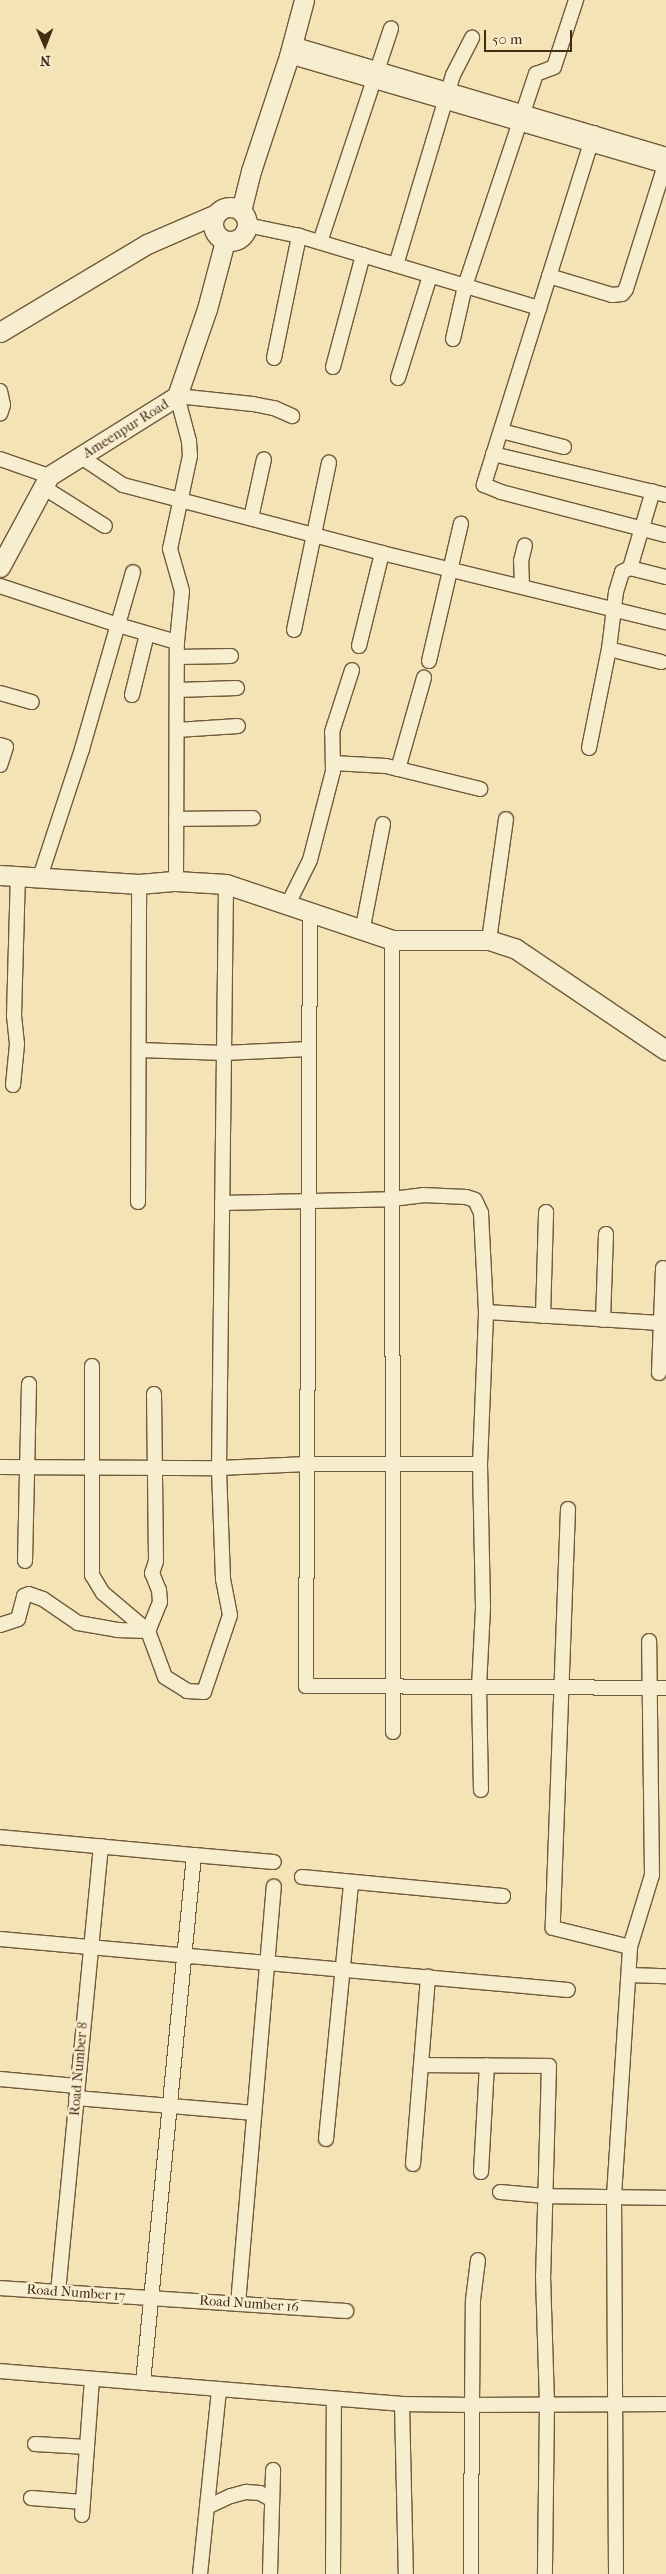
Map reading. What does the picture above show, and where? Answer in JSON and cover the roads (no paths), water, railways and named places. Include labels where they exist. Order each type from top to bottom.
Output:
[{"type":"street","points":[[232,215],[242,236],[237,240],[226,241],[214,230],[232,215],[251,171],[304,0]]},
{"type":"street","points":[[452,340],[465,286],[536,74],[554,67],[576,0]]},
{"type":"street","points":[[320,242],[391,29]]},
{"type":"street","points":[[396,265],[459,60],[472,38]]},
{"type":"street","points":[[290,50],[593,138],[666,162],[626,289],[622,294],[612,295],[550,276]]},
{"type":"street","points":[[593,138],[484,485],[501,492],[666,535]]},
{"type":"street","points":[[0,332],[147,244],[232,215],[539,308]]},
{"type":"street","points":[[274,358],[299,236]]},
{"type":"street","name":"Ameenpur Road","points":[[46,481],[177,396],[207,309],[226,241]]},
{"type":"street","points":[[333,367],[363,255]]},
{"type":"street","points":[[398,378],[430,276]]},
{"type":"street","points":[[0,391],[3,405],[0,414]]},
{"type":"street","points":[[176,881],[177,642],[182,592],[170,549],[190,456],[190,441],[177,396],[253,404],[274,408],[292,416]]},
{"type":"street","points":[[501,431],[564,447]]},
{"type":"street","points":[[494,454],[659,493],[643,528],[630,568]]},
{"type":"street","points":[[81,457],[123,486],[180,499],[382,553],[666,622]]},
{"type":"street","points":[[0,459],[46,481],[106,526]]},
{"type":"street","points":[[251,518],[264,459]]},
{"type":"street","points":[[294,630],[329,462]]},
{"type":"street","points":[[0,567],[46,481]]},
{"type":"street","points":[[429,661],[449,568],[461,524]]},
{"type":"street","points":[[522,586],[521,561],[525,546]]},
{"type":"street","points":[[358,646],[382,553]]},
{"type":"street","points":[[589,748],[609,649],[613,610],[622,572],[630,568],[666,577]]},
{"type":"street","points":[[40,876],[82,749],[133,572]]},
{"type":"street","points":[[0,586],[118,625],[177,642]]},
{"type":"street","points":[[132,695],[147,634]]},
{"type":"street","points":[[609,649],[661,662]]},
{"type":"street","points":[[177,657],[231,656]]},
{"type":"street","points":[[287,906],[310,860],[333,771],[332,732],[352,670]]},
{"type":"street","points":[[398,769],[424,678]]},
{"type":"street","points":[[177,690],[237,688]]},
{"type":"street","points":[[0,692],[32,702]]},
{"type":"street","points":[[177,730],[238,726]]},
{"type":"street","points":[[0,745],[6,747],[0,765]]},
{"type":"street","points":[[333,763],[398,769],[480,790]]},
{"type":"street","points":[[176,819],[253,818]]},
{"type":"street","points":[[489,940],[506,819]]},
{"type":"street","points":[[362,932],[383,824]]},
{"type":"street","points":[[13,1085],[17,1044],[14,1016],[9,875],[139,884],[176,881],[226,884],[362,932],[392,940],[489,940],[516,949],[666,1050]]},
{"type":"street","points":[[138,1202],[139,884]]},
{"type":"street","points":[[92,1366],[92,1575],[103,1593],[148,1631],[166,1677],[187,1690],[204,1692],[230,1615],[223,1579],[219,1468],[226,884]]},
{"type":"street","points":[[310,914],[306,1686],[666,1688]]},
{"type":"street","points":[[392,940],[393,1732]]},
{"type":"street","points":[[139,1050],[224,1053],[309,1049]]},
{"type":"street","points":[[222,1203],[392,1199],[423,1195],[466,1196],[475,1200],[481,1213],[486,1312],[480,1464],[483,1608],[479,1687],[481,1790]]},
{"type":"street","points":[[543,1316],[546,1212]]},
{"type":"street","points":[[603,1320],[606,1234]]},
{"type":"street","points":[[659,1373],[663,1268]]},
{"type":"street","points":[[486,1312],[661,1323]]},
{"type":"street","points":[[25,1561],[29,1384]]},
{"type":"street","points":[[148,1631],[160,1602],[159,1590],[152,1572],[156,1560],[154,1394]]},
{"type":"street","points":[[0,1467],[219,1468],[307,1464],[480,1464]]},
{"type":"street","points":[[568,1510],[564,1687],[553,1928],[630,1947]]},
{"type":"street","points":[[0,1625],[18,1619],[24,1596],[29,1594],[43,1599],[78,1623],[117,1630],[148,1631]]},
{"type":"street","points":[[616,2574],[614,2196],[630,1947],[652,1875],[649,1641]]},
{"type":"street","points":[[0,1836],[274,1862]]},
{"type":"street","name":"Road Number 8","points":[[58,2292],[101,1846]]},
{"type":"street","points":[[142,2383],[194,1855]]},
{"type":"street","points":[[302,1877],[503,1896]]},
{"type":"street","points":[[326,2139],[351,1882]]},
{"type":"street","points":[[238,2304],[274,1887]]},
{"type":"street","points":[[0,1939],[568,1990]]},
{"type":"street","points":[[629,1974],[666,1976]]},
{"type":"street","points":[[413,2164],[428,1977]]},
{"type":"street","points":[[422,2064],[549,2066],[543,2276],[547,2404],[545,2574]]},
{"type":"street","points":[[481,2172],[487,2065]]},
{"type":"street","points":[[0,2079],[170,2106],[254,2113]]},
{"type":"street","points":[[500,2192],[545,2196],[666,2198]]},
{"type":"street","points":[[472,2574],[473,2300],[478,2260]]},
{"type":"street","name":"Road Number 17","points":[[0,2288],[151,2298]]},
{"type":"street","name":"Road Number 16","points":[[151,2298],[346,2311]]},
{"type":"street","points":[[0,2372],[402,2404],[666,2404]]},
{"type":"street","points":[[31,2498],[82,2508],[92,2379]]},
{"type":"street","points":[[200,2574],[219,2389]]},
{"type":"street","points":[[333,2574],[334,2399]]},
{"type":"street","points":[[402,2404],[406,2574]]},
{"type":"street","points":[[35,2444],[87,2447]]},
{"type":"street","points":[[270,2574],[272,2470]]},
{"type":"street","points":[[207,2507],[231,2496],[246,2492],[260,2493],[272,2500]]}]
